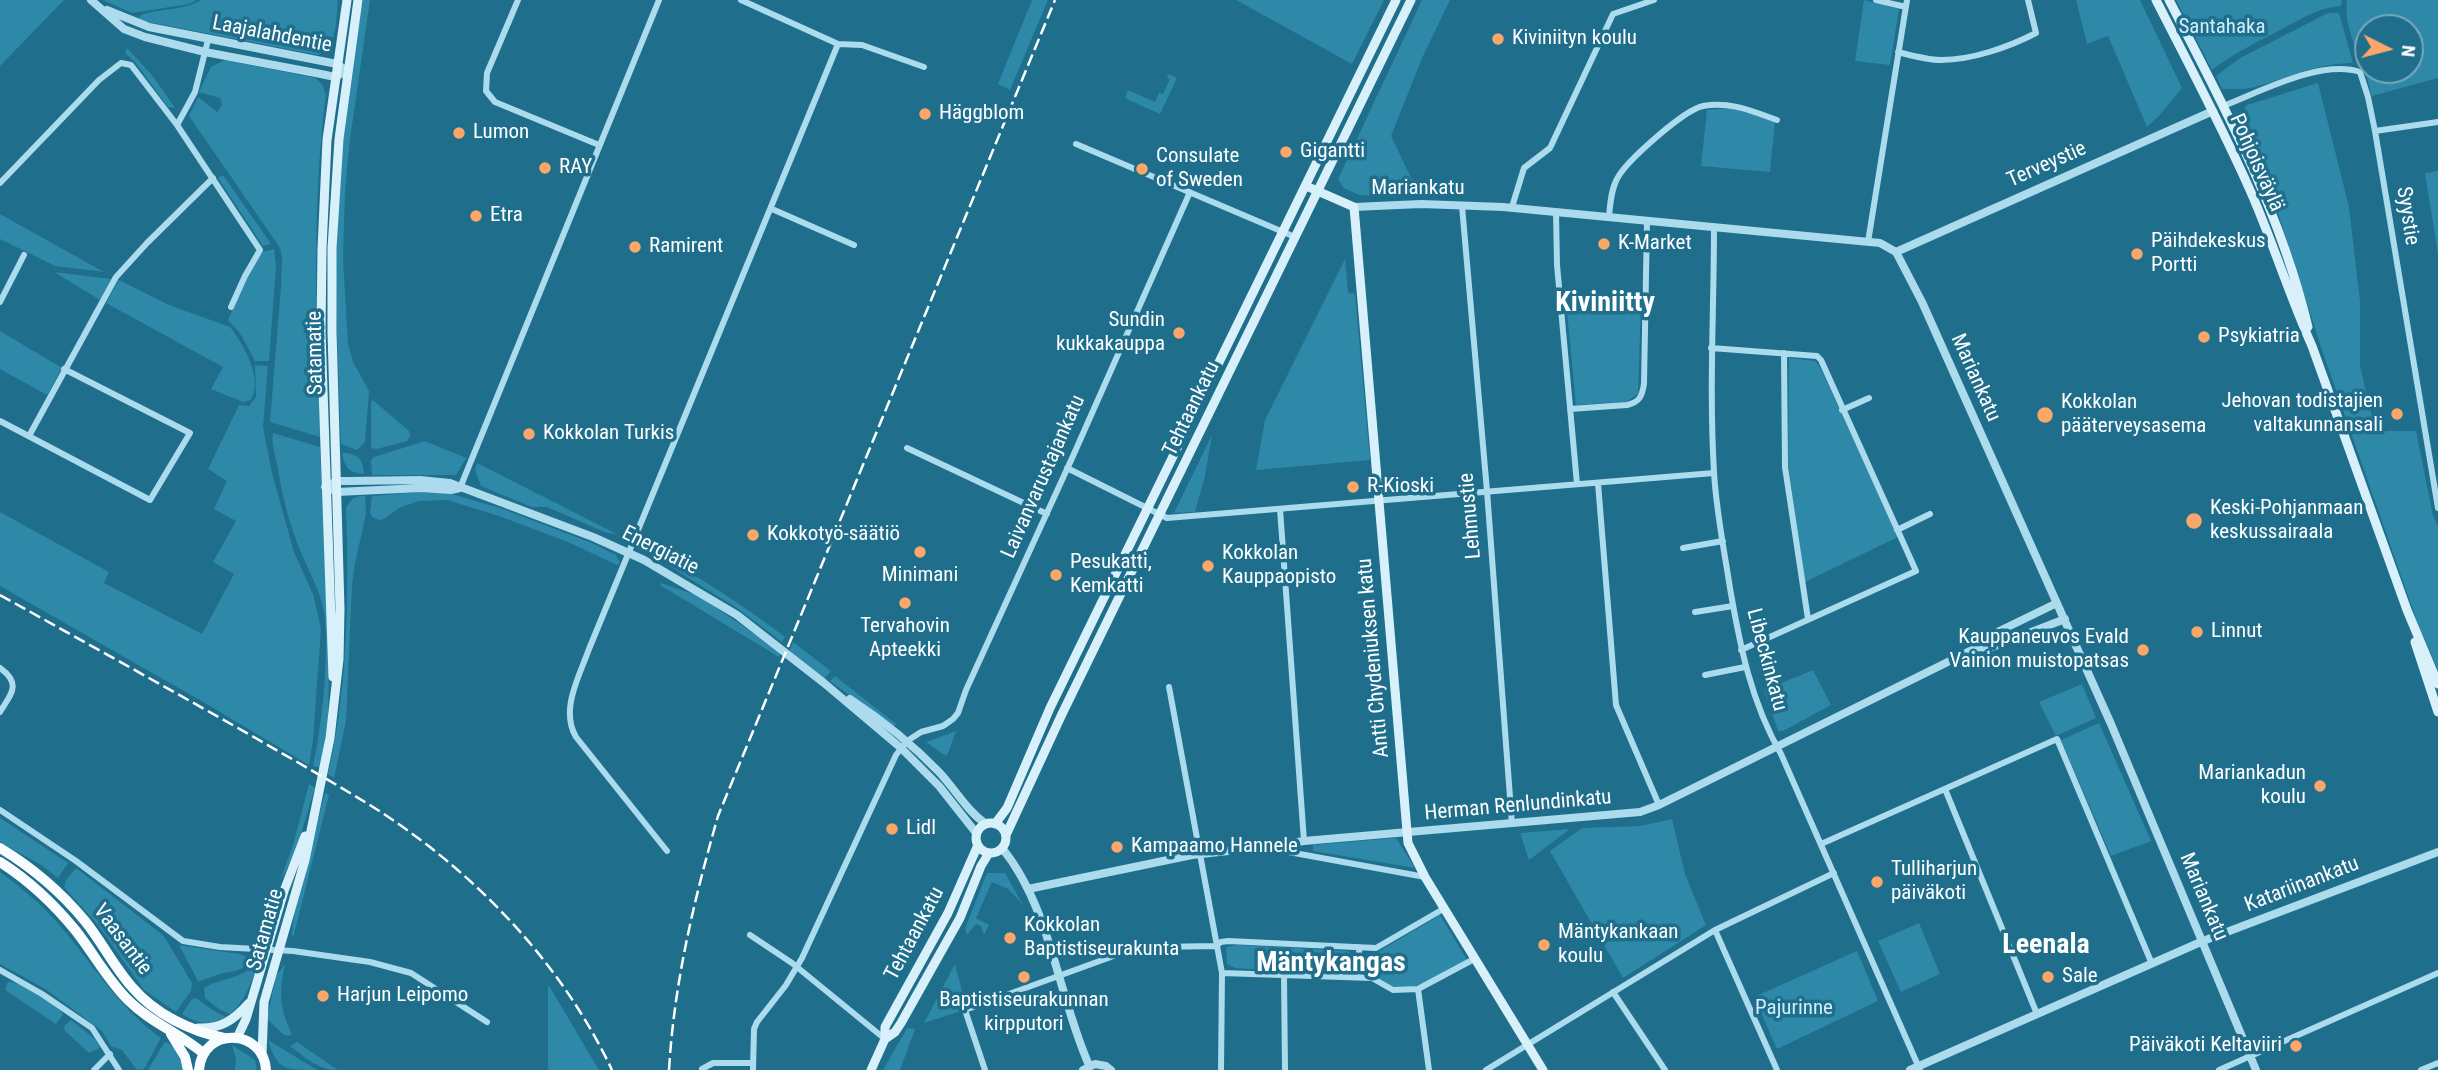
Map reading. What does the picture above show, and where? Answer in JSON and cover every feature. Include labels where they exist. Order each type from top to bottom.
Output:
[{"type":"highway","name":"Vaasantie","points":[[0,848],[54,886],[87,923],[142,998],[170,1018],[224,1038],[237,1038]]},
{"type":"highway","name":"Vaasantie","points":[[0,862],[51,902],[120,992],[138,1010],[189,1041],[203,1053]]},
{"type":"highway","points":[[169,1031],[183,1052],[188,1070]]},
{"type":"highway","points":[[199,1070],[203,1053],[224,1038]]},
{"type":"highway","points":[[237,1038],[250,1043],[262,1055],[266,1070]]},
{"type":"main road","name":"Satamatie","points":[[334,707],[320,332],[322,212],[327,140],[347,0]]},
{"type":"main road","name":"Satamatie","points":[[262,1055],[264,1002],[304,860],[327,754],[334,707],[340,633],[332,248],[335,187],[347,71],[358,0]]},
{"type":"main road","name":"Tehtaankatu","points":[[990,824],[1007,808],[1050,708],[1396,0]]},
{"type":"main road","name":"Tehtaankatu","points":[[1006,835],[1411,0]]},
{"type":"main road","name":"Pohjoisväylä","points":[[2156,0],[2213,111],[2254,200],[2295,309],[2312,345],[2407,610],[2438,712]]},
{"type":"main road","name":"Pohjoisväylä","points":[[2169,0],[2253,166],[2279,230],[2303,305],[2312,345]]},
{"type":"main road","points":[[2213,111],[2223,106]]},
{"type":"main road","name":"Mariankatu","points":[[1306,186],[1354,207]]},
{"type":"main road","name":"Antti Chydeniuksen katu","points":[[1354,207],[1406,833],[1411,852],[1424,877],[1543,1070]]},
{"type":"main road","name":"Pohjoisväylä","points":[[2407,610],[2438,684]]},
{"type":"main road","name":"Satamatie","points":[[237,1038],[247,1019],[284,891],[313,815]]},
{"type":"main road","points":[[990,824],[1002,828],[1006,840],[1002,848],[989,853],[978,845],[977,834],[990,824]]},
{"type":"main road","name":"Tehtaankatu","points":[[871,1070],[885,1039],[885,1027],[948,913],[978,845]]},
{"type":"main road","name":"Tehtaankatu","points":[[885,1039],[895,1032],[901,1023],[945,946],[989,853]]},
{"type":"main road","points":[[194,1028],[214,1028],[227,1023],[252,999]]},
{"type":"street","points":[[518,0],[488,73],[486,91],[495,102],[599,145]]},
{"type":"street","points":[[460,488],[659,0]]},
{"type":"street","points":[[741,0],[838,44],[862,45],[924,67]]},
{"type":"street","points":[[1512,207],[1524,168],[1550,148],[1613,14],[1654,0]]},
{"type":"street","points":[[1868,242],[1906,3],[1876,0]]},
{"type":"street","points":[[1898,52],[1929,59],[1949,60],[2025,39],[2036,33],[2028,0]]},
{"type":"street","name":"Laajalahdentie","points":[[93,2],[128,21],[208,40],[337,64],[347,71],[335,77],[205,52],[145,37],[124,29],[93,2]]},
{"type":"street","points":[[177,125],[195,92],[208,40]]},
{"type":"street","points":[[667,851],[576,737],[568,720],[568,712],[589,649],[838,44]]},
{"type":"street","points":[[0,183],[100,79],[121,63],[131,65],[177,125],[260,250],[231,307]]},
{"type":"street","name":"Syystie","points":[[2223,106],[2311,73],[2336,68],[2349,68],[2360,72],[2375,131],[2438,508]]},
{"type":"street","points":[[1609,217],[1616,180],[1623,170],[1687,113],[1699,107],[1730,104],[1777,120]]},
{"type":"street","name":"Terveystie","points":[[1896,252],[2213,111]]},
{"type":"street","points":[[2375,131],[2438,122]]},
{"type":"street","points":[[1076,144],[1294,237]]},
{"type":"street","points":[[29,436],[116,277],[213,178]]},
{"type":"street","name":"Laivanvarustajankatu","points":[[904,745],[927,729],[948,723],[958,713],[1190,192]]},
{"type":"street","name":"Mariankatu","points":[[1354,207],[1421,204],[1512,207],[1868,242],[1886,245],[1896,252],[1927,313],[2111,724],[2256,1070]]},
{"type":"street","name":"Lehmustie","points":[[1462,206],[1512,824]]},
{"type":"street","points":[[772,209],[854,245]]},
{"type":"street","points":[[1556,212],[1557,265],[1577,484]]},
{"type":"street","points":[[1570,409],[1633,404],[1642,396],[1647,220]]},
{"type":"street","name":"Libeckinkatu","points":[[1714,228],[1714,473],[1733,606],[1745,667],[1763,721],[1834,873],[1916,1069]]},
{"type":"street","points":[[0,302],[24,255]]},
{"type":"street","points":[[1562,310],[1644,300]]},
{"type":"street","points":[[1712,348],[1817,356],[1821,360],[1916,571],[1741,650]]},
{"type":"street","points":[[1784,353],[1785,467],[1808,619]]},
{"type":"street","points":[[0,421],[150,500],[190,433],[64,369]]},
{"type":"street","points":[[1842,410],[1869,398]]},
{"type":"street","points":[[907,448],[1047,514]]},
{"type":"street","points":[[1067,468],[1167,518],[1714,473]]},
{"type":"street","name":"Energiatie","points":[[325,487],[420,480],[450,483],[629,553],[737,615],[824,683],[861,706],[941,774],[974,814],[990,824]]},
{"type":"street","points":[[1598,483],[1616,705],[1659,805]]},
{"type":"street","points":[[1280,509],[1304,841]]},
{"type":"street","points":[[1897,530],[1930,514]]},
{"type":"street","points":[[1683,548],[1723,541]]},
{"type":"street","name":"Herman Renlundinkatu","points":[[1028,889],[1199,853],[1304,841],[1629,813],[1659,805],[1978,647],[1985,638],[2057,603]]},
{"type":"street","points":[[1695,612],[1733,606]]},
{"type":"street","name":"Herman Renlundinkatu","points":[[1978,647],[1990,648],[2064,619]]},
{"type":"street","points":[[1705,675],[1745,667]]},
{"type":"street","points":[[0,668],[8,673],[13,684],[0,712]]},
{"type":"street","points":[[1168,687],[1222,973],[1221,1070]]},
{"type":"street","points":[[1821,844],[2057,739],[2152,964]]},
{"type":"street","points":[[702,1069],[713,1063],[753,1067],[754,1029],[757,1022],[796,968],[904,745]]},
{"type":"street","name":"Energiatie","points":[[904,745],[977,834]]},
{"type":"street","points":[[1945,789],[2037,1014]]},
{"type":"street","points":[[0,810],[76,861],[183,941],[370,962],[411,972],[487,1022]]},
{"type":"street","points":[[1265,847],[1424,877]]},
{"type":"street","points":[[1002,848],[1028,889],[1059,976],[1086,1068],[1100,1064],[1111,1070]]},
{"type":"street","name":"Katariinankatu","points":[[1916,1069],[2203,941],[2438,852]]},
{"type":"street","points":[[1486,1070],[1715,930],[1834,873]]},
{"type":"street","points":[[985,1070],[965,1010],[1059,976],[1142,948],[1216,946],[1228,941],[1376,948],[1445,908]]},
{"type":"street","points":[[1715,930],[1777,1070]]},
{"type":"street","points":[[750,935],[885,1039]]},
{"type":"street","points":[[1359,949],[1360,977]]},
{"type":"street","points":[[1222,973],[1360,977],[1372,978],[1393,990],[1418,989],[1476,958]]},
{"type":"street","points":[[2218,1070],[2438,973]]},
{"type":"street","points":[[1,974],[42,994],[92,1028],[119,1070]]},
{"type":"street","points":[[1284,975],[1285,1070]]},
{"type":"street","points":[[1418,989],[1429,1070]]},
{"type":"street","points":[[1613,992],[1665,1070]]},
{"type":"street","points":[[94,1070],[110,1054]]},
{"type":"street","points":[[2421,1070],[2438,1063]]},
{"type":"green space","points":[[0,0],[64,0],[0,66]]},
{"type":"green space","points":[[103,0],[197,0],[189,4],[132,13]]},
{"type":"green space","points":[[201,0],[338,0],[333,39],[325,51],[318,55],[138,20],[141,15],[187,6]]},
{"type":"green space","points":[[363,0],[370,0],[350,139],[343,258],[348,344],[353,362],[369,391],[365,442],[357,450],[341,444],[336,250],[342,139]]},
{"type":"green space","points":[[1032,0],[1048,0],[1010,90],[998,84]]},
{"type":"green space","points":[[1236,0],[1384,0],[1352,64]]},
{"type":"green space","points":[[1422,0],[1450,0],[1423,56],[1391,136],[1415,186],[1398,197],[1359,195],[1344,188],[1338,179]]},
{"type":"green space","points":[[1864,0],[1899,9],[1890,65],[1855,61]]},
{"type":"green space","points":[[2076,0],[2140,0],[2182,88],[2147,127],[2108,36],[2087,44]]},
{"type":"green space","name":"Santahaka","points":[[2176,0],[2342,0],[2341,6],[2308,15],[2240,51],[2212,70]]},
{"type":"green space","points":[[2347,0],[2438,0],[2438,78],[2424,82],[2424,14],[2354,14],[2354,44],[2347,17]]},
{"type":"green space","points":[[2328,13],[2339,13],[2353,63],[2315,68],[2251,88],[2222,89],[2216,76],[2240,58]]},
{"type":"green space","points":[[127,48],[152,75],[175,108],[168,107],[135,62],[125,53]]},
{"type":"green space","points":[[225,60],[315,78],[322,84],[326,95],[317,223],[320,437],[270,422],[281,288],[280,248],[189,116],[198,97],[217,112],[222,105],[220,98],[199,92],[211,67]]},
{"type":"green space","points":[[1168,74],[1177,78],[1160,114],[1125,98],[1128,90],[1155,102],[1159,93],[1163,94],[1170,79],[1167,78]]},
{"type":"green space","points":[[2318,83],[2349,207],[2360,301],[2360,366],[2371,413],[2385,431],[2416,431],[2433,516],[2438,526],[2438,670],[2419,627],[2324,356],[2275,204],[2240,127],[2240,114],[2247,105]]},
{"type":"green space","points":[[2369,84],[2416,84],[2372,96]]},
{"type":"green space","points":[[1730,108],[1775,121],[1770,172],[1701,166],[1707,110]]},
{"type":"green space","points":[[2438,171],[2438,254],[2425,173]]},
{"type":"green space","points":[[223,175],[271,244],[263,246],[218,178]]},
{"type":"green space","points":[[0,214],[104,272],[55,266],[0,239]]},
{"type":"green space","points":[[274,249],[276,267],[269,361],[255,361],[240,333],[228,320],[248,275],[262,252]]},
{"type":"green space","points":[[1345,259],[1348,293],[1355,294],[1370,460],[1256,470],[1265,420]]},
{"type":"green space","points":[[54,272],[111,279],[100,300]]},
{"type":"green space","points":[[119,280],[169,305],[230,327],[246,352],[253,372],[255,382],[251,400],[243,402],[211,389],[223,367],[106,303]]},
{"type":"green space","points":[[1641,304],[1638,394],[1626,402],[1576,405],[1567,312]]},
{"type":"green space","points":[[0,331],[62,368],[47,395],[0,369]]},
{"type":"green space","points":[[1789,358],[1815,361],[1821,369],[1898,537],[1805,582],[1788,464]]},
{"type":"green space","points":[[255,365],[268,366],[263,427],[272,473],[294,552],[313,594],[321,629],[309,765],[0,586],[0,512],[109,572],[104,583],[202,634],[234,574],[213,562],[236,521],[214,509],[227,481],[208,469],[239,405],[249,406],[256,397]]},
{"type":"green space","points":[[373,400],[409,431],[407,441],[377,449],[371,448]]},
{"type":"green space","points":[[273,433],[320,447],[329,668],[328,718],[321,768],[313,766],[324,689],[324,612],[289,520],[272,441]]},
{"type":"green space","points":[[1212,435],[1195,512],[1174,513]]},
{"type":"green space","points":[[425,441],[466,458],[456,475],[372,475],[371,460],[374,457]]},
{"type":"green space","points":[[342,453],[359,458],[364,474],[348,469]]},
{"type":"green space","points":[[477,463],[617,534],[607,533],[547,507],[532,507],[481,486],[475,470]]},
{"type":"green space","points":[[418,492],[448,493],[500,508],[592,543],[616,555],[620,563],[617,565],[568,542],[447,500],[419,501],[399,508],[384,519],[372,517],[372,496]]},
{"type":"green space","points":[[365,496],[366,514],[352,586],[346,721],[334,778],[328,774],[340,708],[346,641],[346,507],[352,499]]},
{"type":"green space","points":[[654,552],[753,614],[785,637],[782,642],[737,608],[653,556]]},
{"type":"green space","points":[[661,583],[699,596],[781,652],[779,657],[660,585]]},
{"type":"green space","points":[[793,642],[831,671],[824,679],[789,651]]},
{"type":"green space","points":[[1813,670],[1831,705],[1783,731],[1778,731],[1764,690]]},
{"type":"green space","points":[[835,676],[896,724],[893,727],[830,681]]},
{"type":"green space","points":[[2082,684],[2096,718],[2056,736],[2039,702]]},
{"type":"green space","points":[[2099,723],[2151,841],[2111,856],[2061,740]]},
{"type":"green space","points":[[956,731],[946,756],[926,742]]},
{"type":"green space","points":[[309,784],[315,788],[296,848],[280,881],[293,845]]},
{"type":"green space","points":[[325,793],[329,795],[293,938],[294,914]]},
{"type":"green space","points":[[0,818],[68,863],[58,878],[0,842]]},
{"type":"green space","points":[[1672,819],[1685,874],[1706,925],[1623,978],[1550,851],[1582,828],[1640,826]]},
{"type":"green space","points":[[1570,829],[1529,860],[1520,833]]},
{"type":"green space","points":[[1396,838],[1415,868],[1313,851],[1313,845]]},
{"type":"green space","points":[[76,868],[164,936],[192,983],[191,991],[176,1012],[144,990],[98,925],[64,887]]},
{"type":"green space","points":[[0,872],[52,917],[122,1003],[161,1038],[144,1069],[137,1070],[122,1050],[111,1046],[102,1031],[47,990],[0,964]]},
{"type":"green space","points":[[987,873],[1005,873],[1023,905],[1008,889],[992,882],[976,918],[989,925],[984,935],[981,926],[976,924],[967,935],[965,929]]},
{"type":"green space","points":[[1440,915],[1467,960],[1423,983],[1404,988],[1365,974],[1365,954],[1378,952]]},
{"type":"green space","points":[[1919,923],[1940,974],[1901,992],[1878,941]]},
{"type":"green space","points":[[179,945],[239,954],[248,957],[247,962],[239,970],[198,981]]},
{"type":"green space","points":[[1237,945],[1348,951],[1354,956],[1354,975],[1235,968],[1227,964],[1226,947]]},
{"type":"green space","name":"Pajurinne","points":[[1857,951],[1878,1001],[1777,1049],[1754,997]]},
{"type":"green space","points":[[253,964],[257,967],[246,992],[240,1004],[230,1014],[205,998],[204,988],[238,976]]},
{"type":"green space","points":[[285,964],[281,999],[292,1034],[289,1036],[267,1019],[276,976]]},
{"type":"green space","points":[[955,964],[965,1002],[961,1011],[924,1023]]},
{"type":"green space","points":[[8,982],[22,985],[36,993],[63,1015],[56,1024],[5,990]]},
{"type":"green space","points":[[548,984],[599,1070],[548,1070]]},
{"type":"green space","points":[[196,998],[226,1017],[204,1023],[182,1014],[192,999]]},
{"type":"green space","points":[[71,1020],[96,1040],[100,1048],[89,1053],[65,1031],[64,1026]]},
{"type":"green space","points":[[907,1028],[915,1029],[900,1070],[883,1070]]},
{"type":"green space","points":[[268,1040],[317,1070],[297,1070],[279,1063]]},
{"type":"green space","points":[[167,1042],[176,1051],[183,1070],[148,1070],[164,1043]]},
{"type":"green space","points":[[297,1042],[338,1070],[318,1065],[290,1046]]},
{"type":"green space","points":[[232,1045],[255,1060],[257,1070],[235,1070],[236,1059]]},
{"type":"railway","points":[[669,1070],[675,1005],[686,942],[718,816],[1055,0]]},
{"type":"railway","points":[[0,595],[302,765],[410,832],[480,890],[541,956],[591,1030],[612,1070]]},
{"type":"place","name":"Kiviniityn koulu","points":[[1498,39]]},
{"type":"place","name":"Häggblom","points":[[925,114]]},
{"type":"place","name":"Lumon","points":[[459,133]]},
{"type":"place","name":"Gigantti","points":[[1286,152]]},
{"type":"place","name":"RAY","points":[[545,168]]},
{"type":"place","name":"Consulate of Sweden","points":[[1142,169]]},
{"type":"place","name":"Etra","points":[[476,216]]},
{"type":"place","name":"K-Market","points":[[1604,244]]},
{"type":"place","name":"Ramirent","points":[[635,247]]},
{"type":"place","name":"Päihdekeskus Portti","points":[[2137,254]]},
{"type":"place","name":"Sundin kukkakauppa","points":[[1179,333]]},
{"type":"place","name":"Psykiatria","points":[[2204,337]]},
{"type":"place","name":"Jehovan todistajien valtakunnansali","points":[[2397,414]]},
{"type":"place","name":"Kokkolan pääterveysasema","points":[[2045,415]]},
{"type":"place","name":"Kokkolan Turkis","points":[[529,434]]},
{"type":"place","name":"R-Kioski","points":[[1353,487]]},
{"type":"place","name":"Keski-Pohjanmaan keskussairaala","points":[[2194,521]]},
{"type":"place","name":"Kokkotyö-säätiö","points":[[753,535]]},
{"type":"place","name":"Minimani","points":[[920,552]]},
{"type":"place","name":"Kokkolan Kauppaopisto","points":[[1208,566]]},
{"type":"place","name":"Pesukatti, Kemkatti","points":[[1056,575]]},
{"type":"place","name":"Tervahovin Apteekki","points":[[905,603]]},
{"type":"place","name":"Linnut","points":[[2197,632]]},
{"type":"place","name":"Kauppaneuvos Evald Vainion muistopatsas","points":[[2143,650]]},
{"type":"place","name":"Mariankadun koulu","points":[[2320,786]]},
{"type":"place","name":"Lidl","points":[[892,829]]},
{"type":"place","name":"Kampaamo Hannele","points":[[1117,847]]},
{"type":"place","name":"Tulliharjun päiväkoti","points":[[1877,882]]},
{"type":"place","name":"Kokkolan Baptistiseurakunta","points":[[1010,938]]},
{"type":"place","name":"Mäntykankaan koulu","points":[[1544,945]]},
{"type":"place","name":"Baptistiseurakunnan kirpputori","points":[[1024,977]]},
{"type":"place","name":"Sale","points":[[2048,977]]},
{"type":"place","name":"Harjun Leipomo","points":[[323,996]]},
{"type":"place","name":"Päiväkoti Keltaviiri","points":[[2296,1046]]},
{"type":"district","name":"Kiviniitty","points":[[1605,304]]},
{"type":"district","name":"Leenala","points":[[2046,946]]},
{"type":"district","name":"Mäntykangas","points":[[1331,964]]}]
